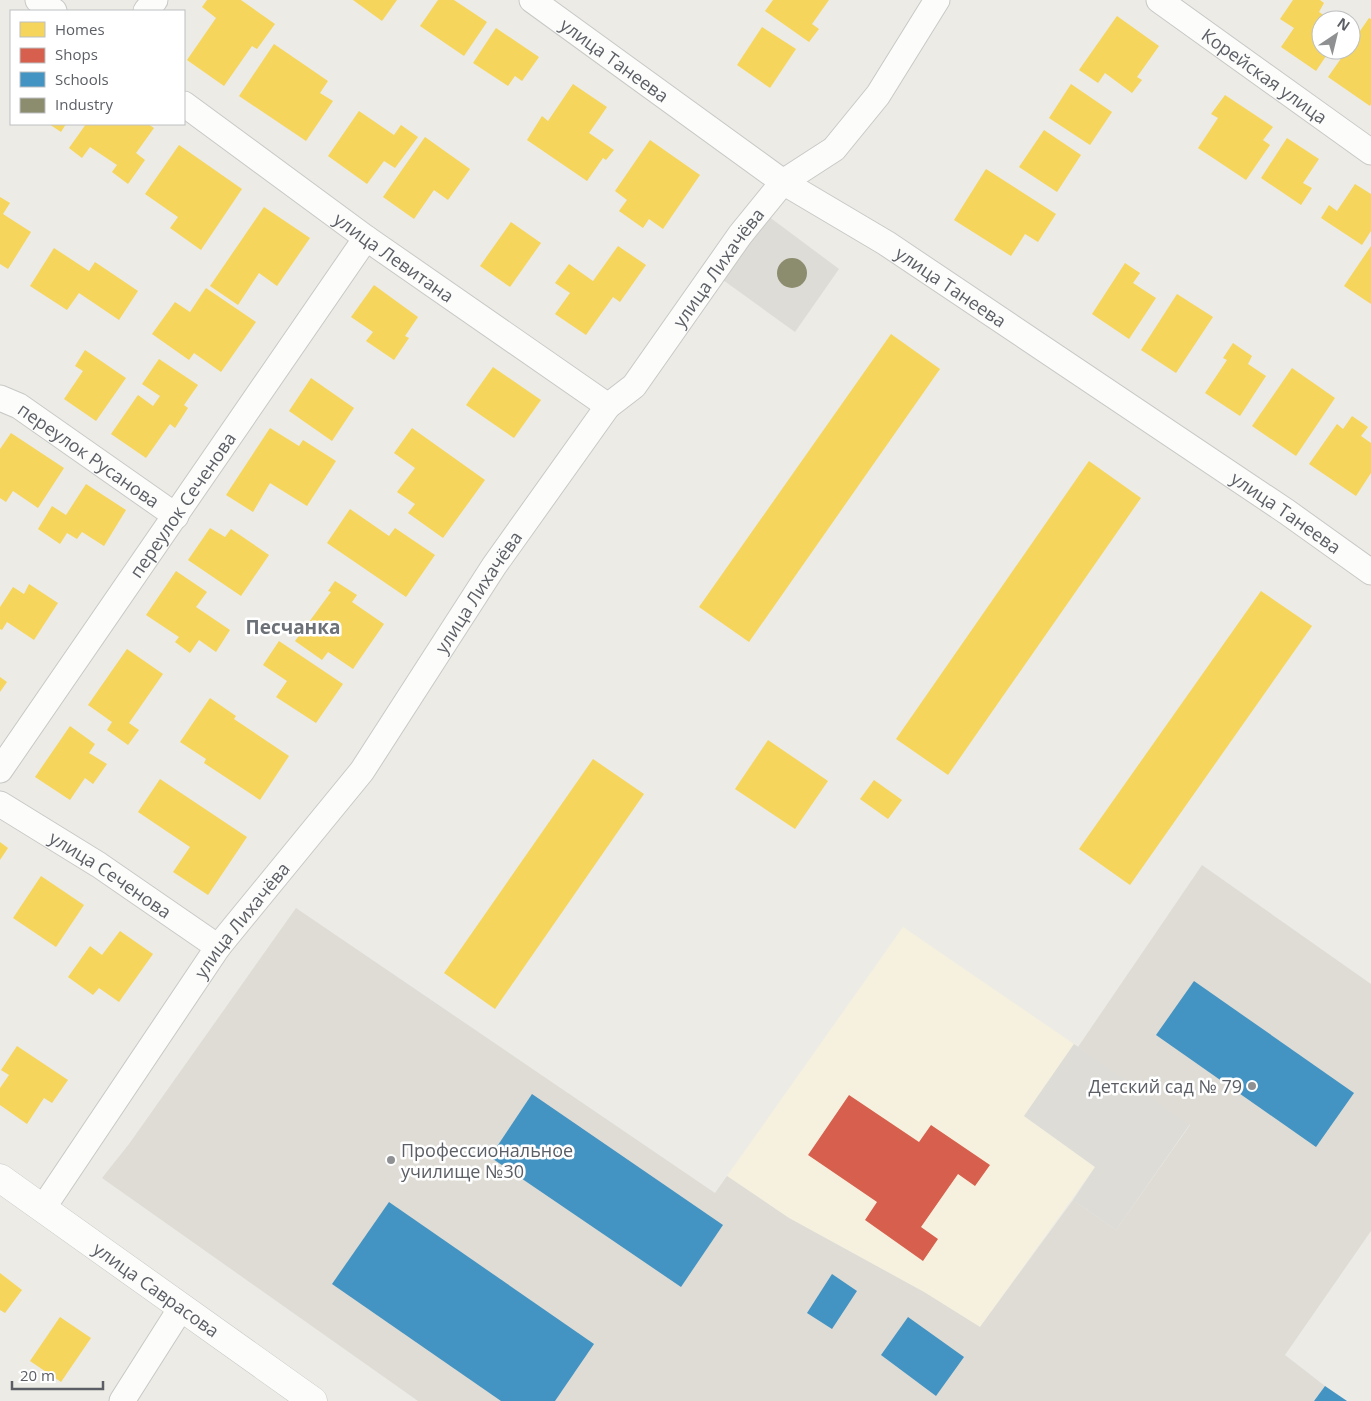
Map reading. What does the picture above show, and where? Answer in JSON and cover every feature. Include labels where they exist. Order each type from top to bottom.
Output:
[{"type":"street","points":[[38,0],[53,10]]},
{"type":"street","points":[[147,10],[155,0]]},
{"type":"street","name":"улица Танеева","points":[[532,0],[783,182],[886,243],[1287,512],[1371,572]]},
{"type":"street","name":"улица Лихачёва","points":[[43,1208],[218,948],[362,772],[494,566],[608,406],[634,386],[740,235],[783,182],[834,149],[878,95],[936,0]]},
{"type":"street","name":"Корейская улица","points":[[1159,0],[1371,152]]},
{"type":"street","name":"улица Левитана","points":[[185,105],[366,238],[608,406]]},
{"type":"street","name":"переулок Сеченова","points":[[0,770],[366,238]]},
{"type":"street","name":"переулок Русанова","points":[[0,398],[19,406],[176,516]]},
{"type":"street","name":"улица Сеченова","points":[[0,804],[99,865],[218,948]]},
{"type":"street","name":"улица Саврасова","points":[[0,1178],[313,1401]]},
{"type":"street","points":[[122,1401],[181,1308]]},
{"type":"shaded area","points":[[768,216],[839,269],[795,332],[723,280]]},
{"type":"shaded area","name":"Профессиональное училище №30","points":[[1202,865],[1371,984],[1371,1231],[1285,1355],[1325,1386],[1314,1401],[418,1401],[102,1178],[129,1144],[296,908],[715,1193],[727,1176],[789,1218],[924,1292],[980,1327],[1073,1200],[1116,1230],[1190,1125],[1078,1047]]},
{"type":"shaded area","points":[[903,927],[1074,1044],[1024,1116],[1095,1167],[980,1327],[924,1292],[789,1218],[727,1176]]},
{"type":"shaded area","points":[[1074,1044],[1190,1124],[1116,1230],[1073,1200],[1095,1167],[1024,1116]]},
{"type":"building: Homes","points":[[207,0],[241,0],[275,24],[257,49],[252,46],[224,86],[187,60],[216,18],[202,7]]},
{"type":"building: Homes","points":[[353,0],[397,0],[382,21]]},
{"type":"building: Homes","points":[[438,0],[454,0],[487,22],[464,56],[420,26]]},
{"type":"building: Homes","points":[[773,0],[829,0],[812,24],[819,29],[809,42],[765,11]]},
{"type":"building: Homes","points":[[1293,0],[1320,0],[1324,3],[1320,10],[1311,10],[1311,60],[1323,60],[1316,71],[1281,47],[1294,28],[1280,19]]},
{"type":"building: Homes","points":[[1117,16],[1159,46],[1137,77],[1142,80],[1132,93],[1105,73],[1098,83],[1079,70]]},
{"type":"building: Homes","points":[[1369,18],[1371,19],[1370,106],[1328,77],[1340,60],[1361,60],[1361,30]]},
{"type":"building: Homes","points":[[762,27],[796,49],[770,88],[737,65]]},
{"type":"building: Homes","points":[[496,28],[539,57],[522,81],[515,76],[508,86],[473,63]]},
{"type":"building: Homes","points":[[274,44],[328,81],[320,93],[333,101],[306,141],[239,96]]},
{"type":"building: Homes","points":[[573,84],[607,107],[589,133],[614,150],[606,160],[603,158],[587,181],[527,140],[542,116],[548,121]]},
{"type":"building: Homes","points":[[1071,84],[1112,112],[1090,145],[1049,118]]},
{"type":"building: Homes","points":[[1225,95],[1273,127],[1263,140],[1270,145],[1246,180],[1198,148],[1218,118],[1211,114]]},
{"type":"building: Homes","points":[[359,111],[394,135],[401,125],[418,137],[395,168],[384,161],[367,184],[328,156]]},
{"type":"building: Homes","points":[[50,125],[65,125],[61,132]]},
{"type":"building: Homes","points":[[85,125],[150,125],[154,128],[136,153],[145,160],[128,184],[112,172],[117,165],[90,147],[82,158],[69,148]]},
{"type":"building: Homes","points":[[1044,130],[1081,155],[1057,192],[1019,167]]},
{"type":"building: Homes","points":[[425,137],[470,169],[448,200],[434,190],[414,219],[383,197]]},
{"type":"building: Homes","points":[[1287,138],[1319,159],[1303,183],[1312,188],[1301,205],[1261,178]]},
{"type":"building: Homes","points":[[650,140],[700,175],[663,229],[649,219],[643,228],[619,211],[627,200],[615,191]]},
{"type":"building: Homes","points":[[179,145],[242,189],[201,250],[170,228],[178,217],[145,194]]},
{"type":"building: Homes","points":[[986,169],[1056,214],[1038,242],[1025,234],[1011,256],[954,220]]},
{"type":"building: Homes","points":[[1355,184],[1371,194],[1371,231],[1362,245],[1321,218],[1329,205],[1337,211]]},
{"type":"building: Homes","points":[[0,197],[10,203],[3,214],[31,232],[8,269],[0,264]]},
{"type":"building: Homes","points":[[264,207],[310,238],[277,286],[259,273],[238,305],[210,286]]},
{"type":"building: Homes","points":[[511,222],[541,243],[510,287],[480,266]]},
{"type":"building: Homes","points":[[618,246],[646,265],[620,302],[613,297],[586,335],[555,314],[570,293],[555,283],[569,264],[593,281]]},
{"type":"building: Homes","points":[[1371,246],[1371,304],[1344,286]]},
{"type":"building: Homes","points":[[54,248],[89,271],[95,262],[138,291],[119,320],[79,293],[67,310],[30,286]]},
{"type":"building: Homes","points":[[1125,263],[1140,273],[1133,283],[1156,298],[1129,339],[1092,314]]},
{"type":"building: Homes","points":[[374,285],[418,317],[405,336],[409,338],[394,360],[366,341],[373,332],[351,317]]},
{"type":"building: Homes","points":[[206,288],[256,322],[221,372],[194,353],[189,360],[152,334],[175,302],[190,312]]},
{"type":"building: Homes","points":[[1177,294],[1213,317],[1176,373],[1141,350]]},
{"type":"building: Homes","points":[[891,334],[940,369],[749,642],[699,607]]},
{"type":"building: Homes","points":[[1233,343],[1252,356],[1248,364],[1266,376],[1240,416],[1205,393],[1227,360],[1223,358]]},
{"type":"building: Homes","points":[[85,350],[126,378],[96,421],[64,399],[83,371],[75,366]]},
{"type":"building: Homes","points":[[159,359],[198,385],[184,405],[188,408],[175,428],[170,424],[146,458],[111,434],[138,395],[153,406],[160,396],[142,384]]},
{"type":"building: Homes","points":[[493,367],[541,400],[514,438],[466,405]]},
{"type":"building: Homes","points":[[1292,368],[1335,398],[1296,456],[1252,426]]},
{"type":"building: Homes","points":[[311,378],[354,408],[332,441],[289,411]]},
{"type":"building: Homes","points":[[1352,416],[1368,427],[1361,436],[1371,443],[1371,473],[1356,496],[1309,464],[1337,424],[1343,429]]},
{"type":"building: Homes","points":[[270,428],[299,446],[303,440],[336,461],[307,506],[270,483],[253,512],[226,495]]},
{"type":"building: Homes","points":[[412,428],[485,480],[443,538],[408,513],[415,504],[397,492],[415,468],[394,453]]},
{"type":"building: Homes","points":[[11,433],[64,468],[38,508],[13,491],[6,502],[0,498],[0,449]]},
{"type":"building: Homes","points":[[1089,461],[1141,498],[948,775],[896,739]]},
{"type":"building: Homes","points":[[86,484],[126,510],[104,546],[82,532],[77,539],[67,533],[60,544],[38,529],[52,506],[66,515]]},
{"type":"building: Homes","points":[[350,509],[389,536],[395,528],[435,555],[406,597],[327,543]]},
{"type":"building: Homes","points":[[210,528],[225,537],[231,529],[269,555],[241,596],[188,560]]},
{"type":"building: Homes","points":[[176,571],[207,592],[196,607],[230,630],[216,652],[199,640],[190,653],[175,642],[179,637],[146,615]]},
{"type":"building: Homes","points":[[335,581],[357,595],[352,602],[384,624],[353,669],[328,652],[322,660],[295,641],[331,592],[328,591]]},
{"type":"building: Homes","points":[[29,584],[58,603],[34,640],[7,622],[2,630],[0,629],[0,607],[13,587],[24,594]]},
{"type":"building: Homes","points":[[1261,591],[1312,626],[1130,885],[1079,849]]},
{"type":"building: Homes","points":[[279,641],[343,684],[316,723],[276,697],[287,681],[263,665]]},
{"type":"building: Homes","points":[[127,649],[163,674],[129,723],[139,730],[128,745],[107,730],[112,722],[88,705]]},
{"type":"building: Homes","points":[[0,677],[7,682],[0,692]]},
{"type":"building: Homes","points":[[210,698],[236,716],[234,719],[289,756],[260,800],[204,763],[206,759],[180,742]]},
{"type":"building: Homes","points":[[70,726],[95,744],[89,753],[107,764],[93,784],[85,778],[70,800],[35,777]]},
{"type":"building: Homes","points":[[768,740],[828,781],[795,829],[735,789]]},
{"type":"building: Homes","points":[[593,759],[644,794],[495,1009],[444,973]]},
{"type":"building: Homes","points":[[160,779],[247,837],[208,895],[173,872],[190,847],[138,812]]},
{"type":"building: Homes","points":[[874,780],[902,800],[888,819],[860,799]]},
{"type":"building: Homes","points":[[0,842],[8,848],[0,860]]},
{"type":"building: Homes","points":[[41,876],[84,905],[56,947],[13,918]]},
{"type":"building: Homes","points":[[120,931],[153,954],[119,1002],[99,988],[93,995],[68,977],[90,946],[102,955]]},
{"type":"building: Homes","points":[[17,1046],[68,1080],[52,1103],[44,1098],[27,1124],[0,1105],[0,1088],[9,1075],[1,1070]]},
{"type":"building: Homes","points":[[0,1273],[22,1290],[5,1313],[0,1310]]},
{"type":"building: Homes","points":[[60,1317],[91,1338],[61,1382],[30,1361]]},
{"type":"building: Shops","points":[[849,1095],[919,1142],[931,1125],[990,1165],[975,1186],[958,1174],[921,1227],[938,1239],[923,1261],[865,1220],[877,1202],[808,1155]]},
{"type":"building: Schools","points":[[1194,981],[1354,1093],[1316,1147],[1156,1035]]},
{"type":"building: Schools","points":[[532,1094],[723,1225],[681,1287],[490,1157]]},
{"type":"building: Schools","points":[[389,1202],[594,1344],[555,1401],[501,1401],[332,1284]]},
{"type":"building: Schools","points":[[832,1274],[857,1291],[832,1329],[807,1313]]},
{"type":"building: Schools","points":[[908,1317],[964,1357],[936,1396],[881,1355]]},
{"type":"building: Schools","points":[[1325,1386],[1347,1401],[1314,1401]]},
{"type":"building: Industry","points":[[792,258],[803,262],[807,273],[803,284],[792,288],[781,284],[777,273],[781,262]]},
{"type":"place","name":"Детский сад № 79","points":[[1252,1086]]},
{"type":"place","name":"Профессиональное училище №30","points":[[391,1160]]},
{"type":"district","name":"Песчанка","points":[[293,627]]}]
